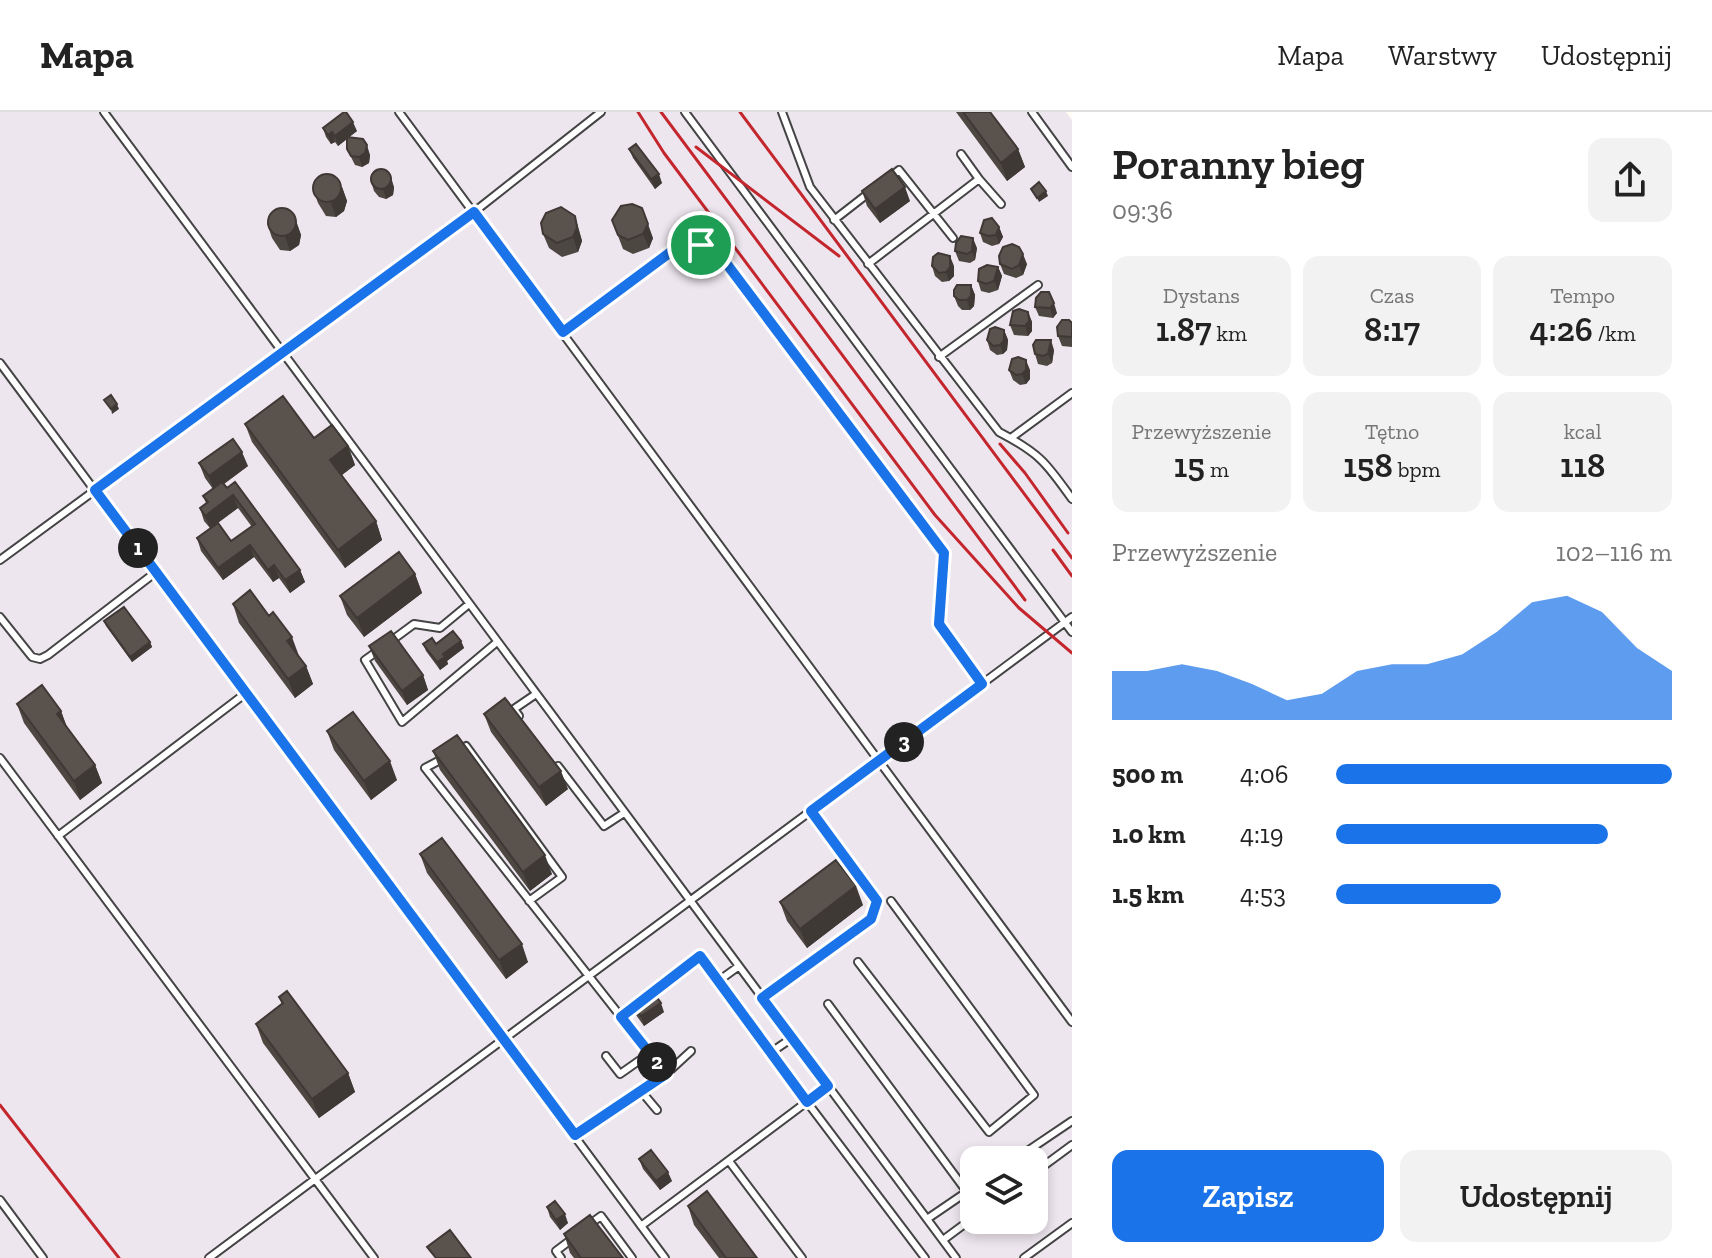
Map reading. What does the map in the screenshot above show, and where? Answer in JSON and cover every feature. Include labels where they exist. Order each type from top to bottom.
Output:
[{"type":"lane","points":[[104,112],[956,1258]]},
{"type":"lane","points":[[399,112],[1072,1022]]},
{"type":"lane","points":[[0,560],[474,212],[601,112]]},
{"type":"lane","points":[[685,112],[1072,632]]},
{"type":"lane","points":[[782,112],[810,187],[834,220],[999,432],[1044,460],[1072,499]]},
{"type":"lane","points":[[1032,112],[1072,167]]},
{"type":"lane","points":[[961,154],[1001,204]]},
{"type":"lane","points":[[834,220],[899,170],[953,238]]},
{"type":"lane","points":[[868,264],[979,179]]},
{"type":"lane","points":[[563,332],[676,248],[687,244],[701,245],[723,259],[944,553],[939,624],[982,684]]},
{"type":"lane","points":[[939,357],[1038,285]]},
{"type":"lane","points":[[0,363],[665,1258]]},
{"type":"lane","points":[[1011,438],[1072,393]]},
{"type":"lane","points":[[1063,486],[1072,479]]},
{"type":"lane","points":[[0,617],[32,657],[40,659],[156,572]]},
{"type":"lane","points":[[469,604],[440,628],[414,624],[365,660],[402,722],[497,642]]},
{"type":"lane","points":[[209,1258],[1072,617]]},
{"type":"lane","points":[[58,836],[246,693]]},
{"type":"lane","points":[[523,721],[514,709],[536,694]]},
{"type":"lane","points":[[529,901],[562,877],[466,746],[425,768],[529,901],[666,1074]]},
{"type":"lane","points":[[550,756],[604,826],[624,813]]},
{"type":"lane","points":[[0,758],[374,1258]]},
{"type":"lane","points":[[762,998],[871,919],[877,901],[811,811]]},
{"type":"lane","points":[[858,962],[989,1132],[1034,1095],[891,901]]},
{"type":"lane","points":[[621,1017],[700,956],[925,1258]]},
{"type":"lane","points":[[717,982],[739,966]]},
{"type":"lane","points":[[828,1004],[960,1176]]},
{"type":"lane","points":[[770,1053],[792,1038]]},
{"type":"lane","points":[[575,1135],[666,1074],[691,1051]]},
{"type":"lane","points":[[606,1056],[620,1074],[650,1053]]},
{"type":"lane","points":[[641,1226],[828,1086]]},
{"type":"lane","points":[[641,1091],[657,1110]]},
{"type":"lane","points":[[1035,1146],[1072,1121]]},
{"type":"lane","points":[[1048,1163],[1071,1147]]},
{"type":"lane","points":[[729,1161],[802,1258]]},
{"type":"lane","points":[[927,1219],[960,1197]]},
{"type":"lane","points":[[0,1200],[43,1258]]},
{"type":"lane","points":[[561,1258],[556,1251],[601,1216],[632,1258]]},
{"type":"lane","points":[[1024,1258],[1072,1223]]},
{"type":"lane","points":[[943,1240],[960,1227]]},
{"type":"shaded area","points":[[0,112],[1066,112],[1072,120],[1072,1258],[0,1258]]},
{"type":"building","points":[[344,112],[353,122],[335,136],[332,132],[328,135],[323,128]]},
{"type":"building","points":[[963,112],[990,112],[1018,149],[1001,163]]},
{"type":"building","points":[[347,137],[363,139],[367,145],[365,153],[359,157],[351,156],[347,149]]},
{"type":"building","points":[[636,144],[659,174],[651,179],[629,149]]},
{"type":"building","points":[[381,169],[388,172],[391,179],[388,186],[381,189],[374,186],[371,179],[374,172]]},
{"type":"building","points":[[892,169],[905,187],[875,209],[862,191]]},
{"type":"building","points":[[327,174],[337,178],[341,188],[337,198],[327,202],[317,198],[313,188],[317,178]]},
{"type":"building","points":[[1039,182],[1046,191],[1037,198],[1031,189]]},
{"type":"building","points":[[632,204],[642,208],[648,224],[643,234],[628,240],[618,235],[612,220],[621,206]]},
{"type":"building","points":[[561,207],[575,216],[577,227],[573,237],[557,243],[543,234],[541,223],[546,213]]},
{"type":"building","points":[[282,208],[292,212],[296,222],[292,232],[282,236],[272,232],[268,222],[272,212]]},
{"type":"building","points":[[992,218],[999,227],[996,235],[980,233],[984,220]]},
{"type":"building","points":[[961,236],[973,238],[972,251],[967,254],[955,251]]},
{"type":"building","points":[[1012,244],[1019,247],[1023,254],[1019,265],[1012,269],[1000,264],[999,256],[1003,247]]},
{"type":"building","points":[[938,253],[950,256],[950,267],[946,272],[939,273],[932,266],[933,257]]},
{"type":"building","points":[[987,265],[998,267],[994,281],[986,284],[978,281],[979,269]]},
{"type":"building","points":[[957,285],[971,285],[971,296],[967,300],[954,296]]},
{"type":"building","points":[[1041,292],[1049,292],[1054,303],[1050,308],[1035,307],[1036,298]]},
{"type":"building","points":[[1013,311],[1028,312],[1029,321],[1025,326],[1010,325]]},
{"type":"building","points":[[1062,320],[1072,323],[1071,337],[1058,336],[1057,327]]},
{"type":"building","points":[[990,329],[1004,330],[1004,340],[1000,345],[993,346],[987,340]]},
{"type":"building","points":[[1036,340],[1051,340],[1048,354],[1035,354],[1033,345]]},
{"type":"building","points":[[1018,357],[1026,360],[1026,370],[1016,375],[1009,370],[1012,359]]},
{"type":"building","points":[[111,395],[117,404],[111,409],[104,400]]},
{"type":"building","points":[[283,396],[314,438],[332,425],[348,446],[330,460],[376,521],[338,550],[245,424]]},
{"type":"building","points":[[233,439],[242,452],[209,476],[199,463]]},
{"type":"building","points":[[222,482],[227,488],[235,482],[300,570],[285,580],[274,565],[268,570],[250,545],[218,568],[197,538],[218,523],[231,541],[255,524],[233,495],[205,516],[200,508],[208,502],[203,496]]},
{"type":"building","points":[[399,552],[415,574],[357,618],[340,596]]},
{"type":"building","points":[[250,590],[269,616],[273,612],[292,637],[287,641],[306,666],[288,679],[233,604]]},
{"type":"building","points":[[124,607],[150,642],[130,657],[104,621]]},
{"type":"building","points":[[391,631],[423,675],[402,691],[369,646]]},
{"type":"building","points":[[453,631],[461,641],[437,662],[423,644],[432,638],[436,644]]},
{"type":"building","points":[[42,685],[61,711],[57,714],[95,765],[74,781],[17,704]]},
{"type":"building","points":[[505,698],[561,771],[539,787],[484,714]]},
{"type":"building","points":[[353,712],[390,761],[364,781],[327,731]]},
{"type":"building","points":[[457,735],[545,855],[523,872],[433,751]]},
{"type":"building","points":[[442,838],[522,944],[499,960],[420,854]]},
{"type":"building","points":[[836,860],[856,886],[800,929],[780,902]]},
{"type":"building","points":[[287,991],[348,1073],[312,1099],[256,1024],[283,1003],[279,997]]},
{"type":"building","points":[[653,992],[661,1003],[641,1016],[633,1005]]},
{"type":"building","points":[[651,1150],[668,1172],[656,1181],[639,1159]]},
{"type":"building","points":[[707,1191],[757,1258],[726,1258],[688,1206]]},
{"type":"building","points":[[555,1201],[565,1214],[556,1220],[547,1207]]},
{"type":"building","points":[[590,1215],[623,1258],[581,1258],[564,1234]]},
{"type":"building","points":[[450,1230],[471,1258],[436,1258],[427,1247]]},
{"type":"railway","points":[[638,112],[664,153],[935,515],[1019,608],[1072,653]]},
{"type":"railway","points":[[661,112],[1025,600]]},
{"type":"railway","points":[[740,112],[1072,558]]},
{"type":"railway","points":[[696,147],[839,256]]},
{"type":"railway","points":[[1000,444],[1068,533]]},
{"type":"railway","points":[[1053,550],[1072,576]]},
{"type":"railway","points":[[0,1105],[119,1258]]},
{"type":"route","points":[[474,212],[563,332],[676,248],[687,244],[701,245],[723,259],[944,553],[939,624],[982,684],[811,811],[877,901],[871,919],[762,998],[828,1086],[807,1102],[700,956],[621,1017],[666,1074],[575,1135],[95,490],[474,212]]}]
